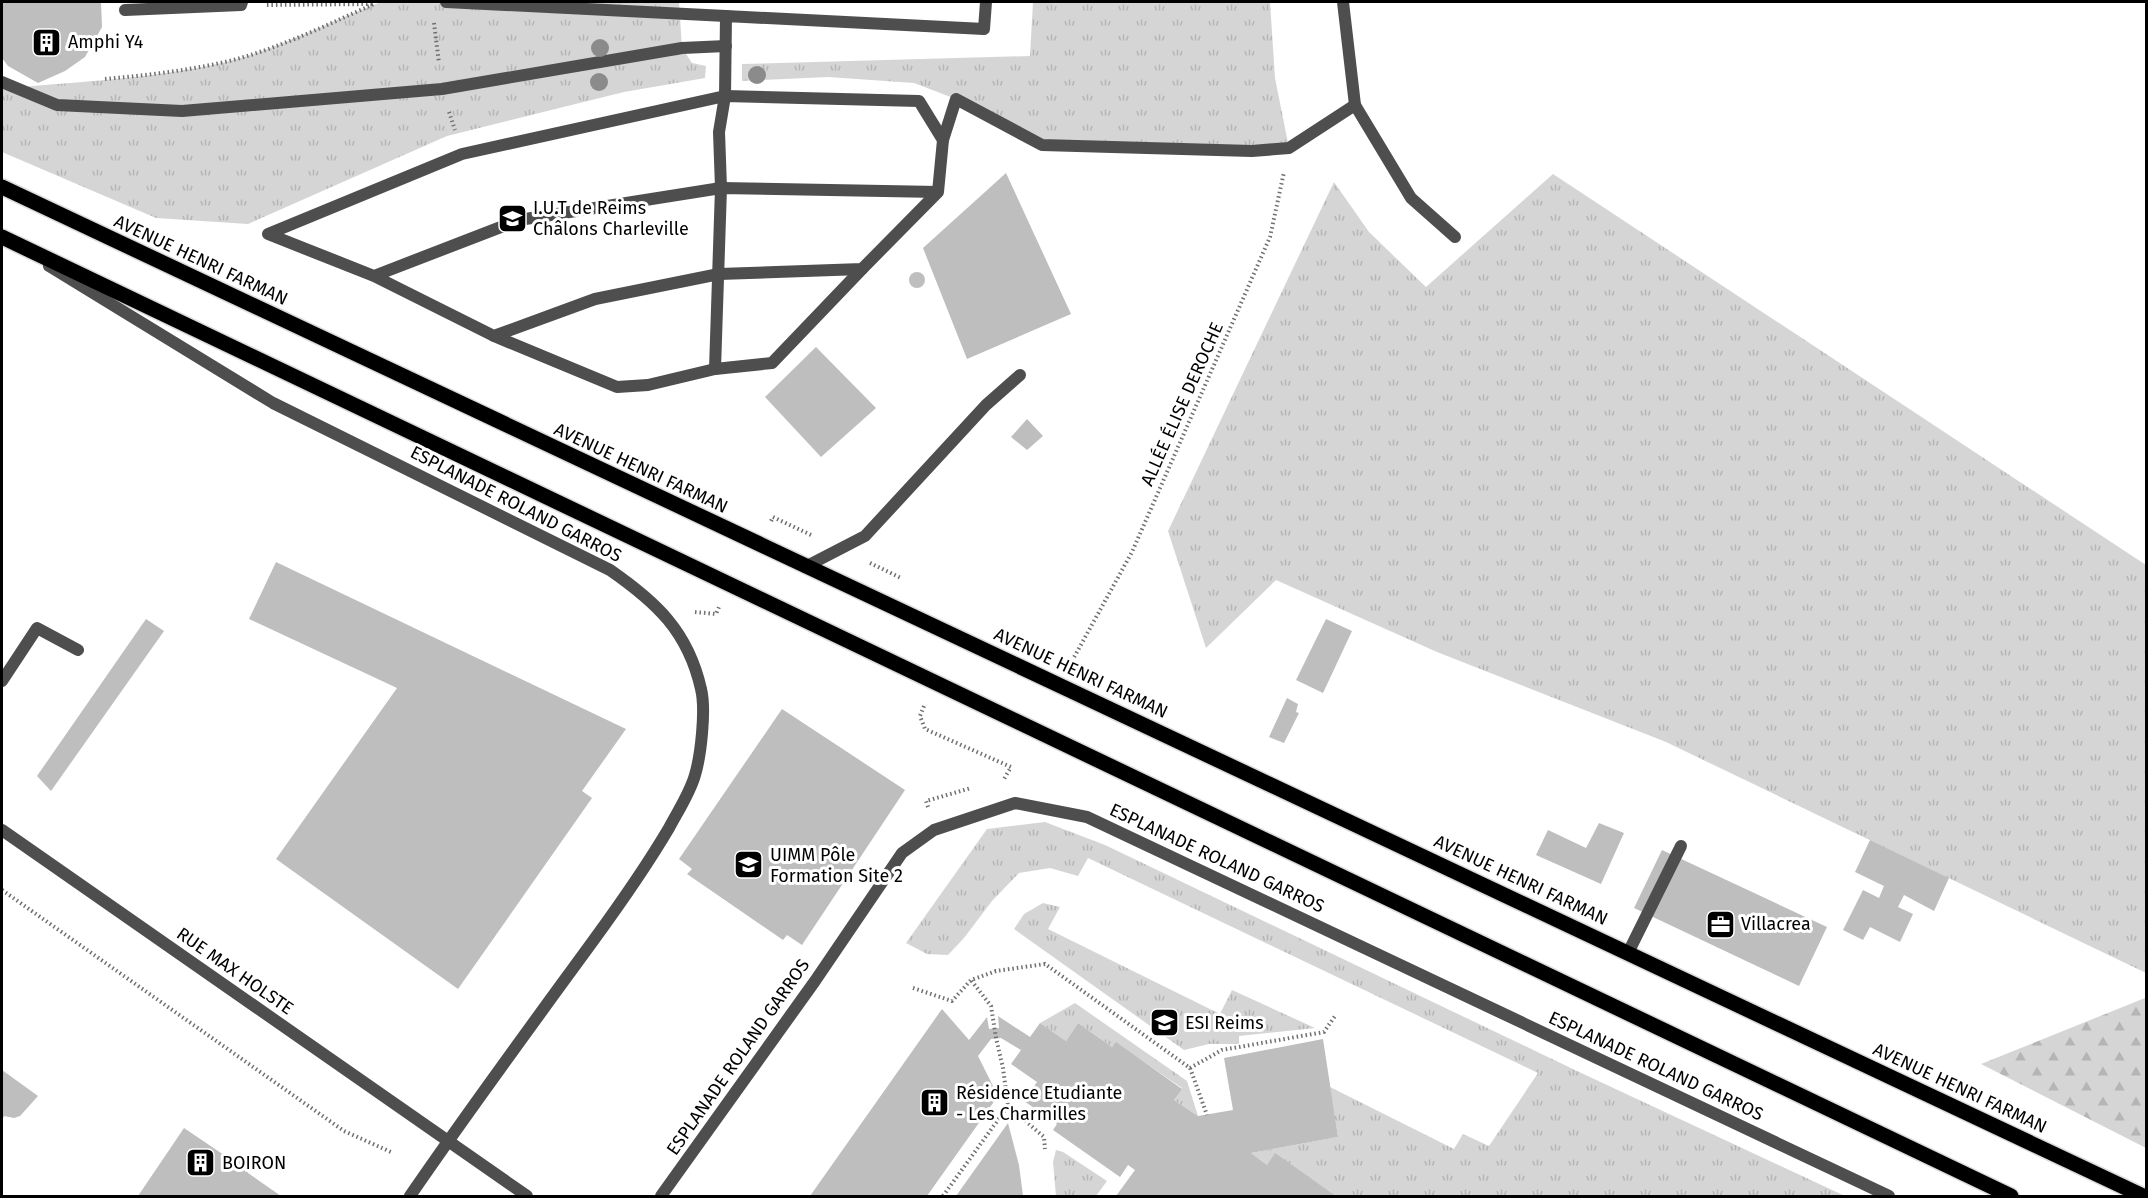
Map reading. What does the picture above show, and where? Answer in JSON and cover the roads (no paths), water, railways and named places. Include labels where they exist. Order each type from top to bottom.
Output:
[{"type":"main road","name":"AVENUE HENRI FARMAN","points":[[2,187],[805,567],[1048,678],[2143,1197]]},
{"type":"main road","points":[[2,237],[2010,1197]]},
{"type":"lane","points":[[446,2],[984,29],[986,2]]},
{"type":"lane","points":[[1343,2],[1355,105],[1411,198],[1455,237]]},
{"type":"lane","points":[[125,10],[242,3]]},
{"type":"lane","points":[[715,369],[721,188],[719,132],[725,96],[726,16]]},
{"type":"lane","points":[[2,82],[57,105],[182,111],[442,89],[681,48],[726,46]]},
{"type":"lane","points":[[943,140],[919,101],[725,96],[462,154],[268,234],[374,276],[494,336],[617,387],[648,385],[715,369],[772,363],[938,192],[943,140],[956,99],[1042,145],[1252,152],[1289,148],[1355,105]]},
{"type":"lane","points":[[374,276],[519,220],[721,188],[938,192]]},
{"type":"lane","name":"ESPLANADE ROLAND GARROS","points":[[2,237],[273,403],[610,570],[641,591],[672,622],[691,656],[702,691],[701,737],[695,776],[678,812],[645,869],[410,1197]]},
{"type":"lane","points":[[494,336],[595,298],[719,274],[861,270]]},
{"type":"lane","points":[[805,567],[865,536],[986,405],[1020,375]]},
{"type":"lane","points":[[2,681],[37,628],[78,650]]},
{"type":"lane","name":"ESPLANADE ROLAND GARROS","points":[[661,1197],[815,981],[902,853],[934,830],[1015,803],[1087,817],[1889,1197]]},
{"type":"lane","name":"RUE MAX HOLSTE","points":[[2,830],[448,1141]]},
{"type":"lane","points":[[1628,953],[1682,846]]},
{"type":"lane","points":[[448,1141],[527,1197]]},
{"type":"place","name":"Amphi Y4","points":[[47,42]]},
{"type":"place","name":"I.U.T de Reims Châlons Charleville","points":[[512,218]]},
{"type":"place","name":"UIMM Pôle Formation Site 2","points":[[749,865]]},
{"type":"place","name":"Villacrea","points":[[1720,924]]},
{"type":"place","name":"ESI Reims","points":[[1164,1023]]},
{"type":"place","name":"Résidence Etudiante - Les Charmilles","points":[[935,1103]]},
{"type":"place","name":"BOIRON","points":[[201,1163]]}]
